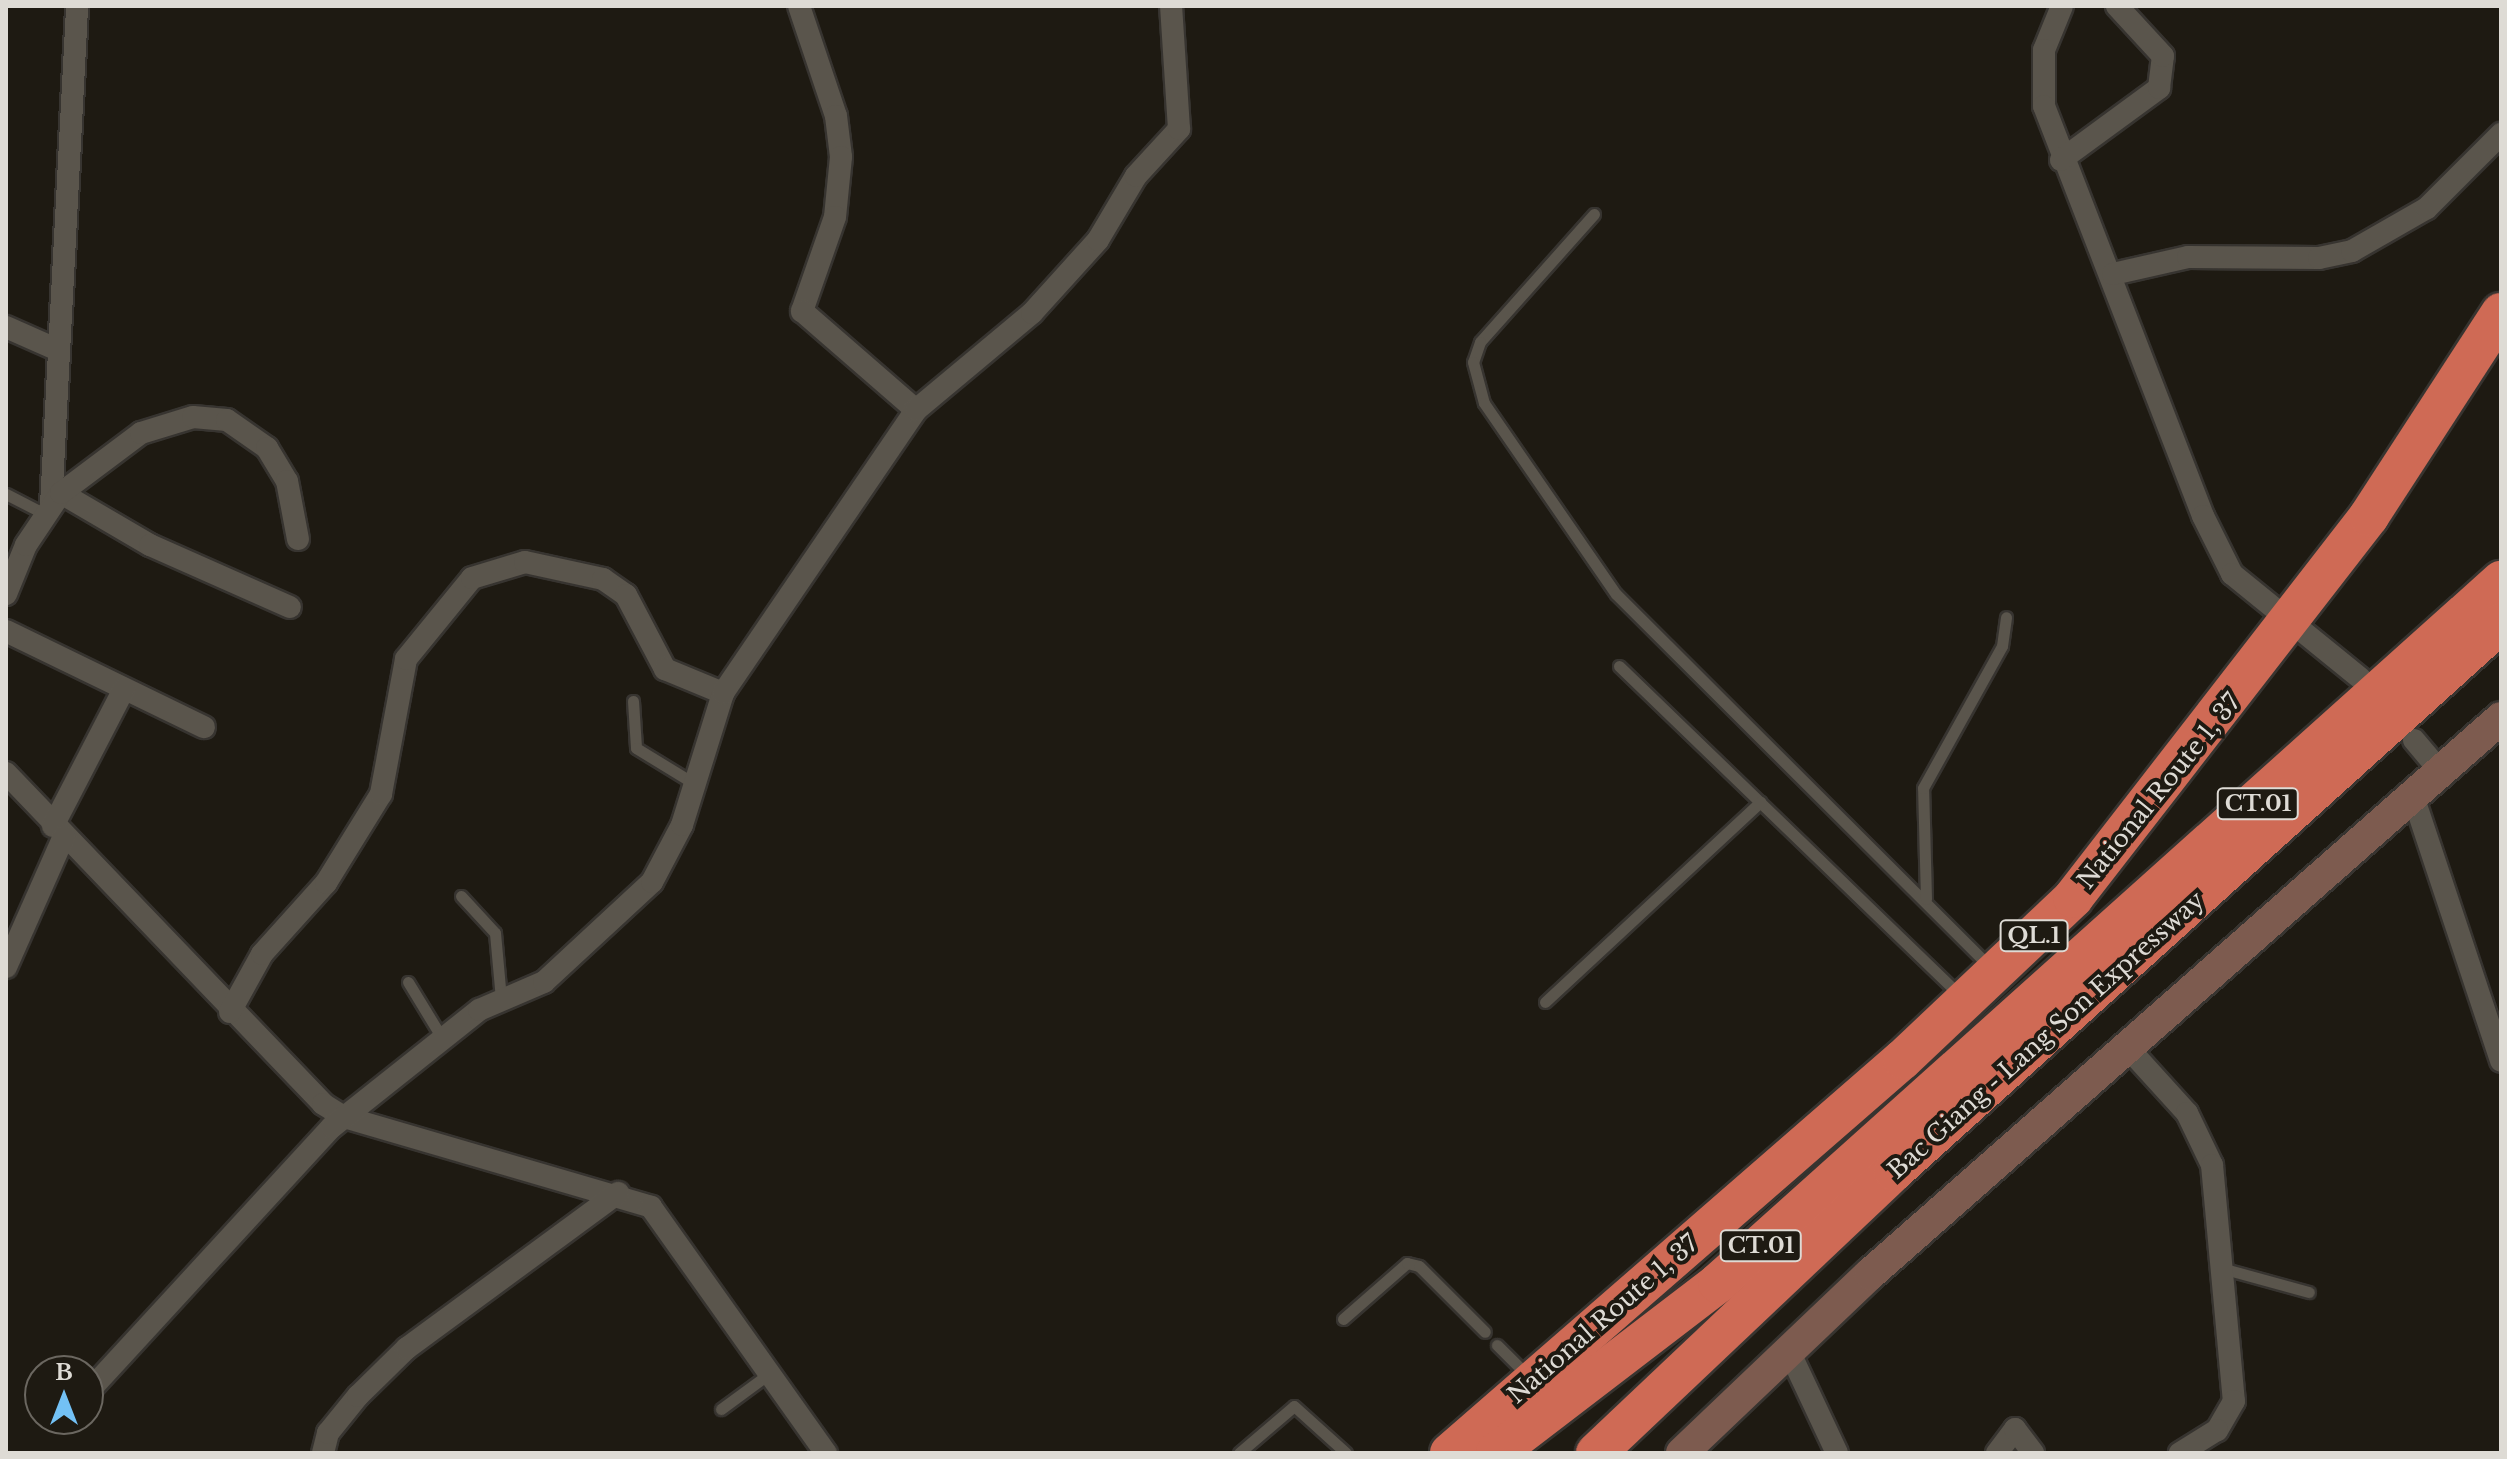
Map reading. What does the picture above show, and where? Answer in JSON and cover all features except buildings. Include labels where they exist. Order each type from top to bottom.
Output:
[{"type":"highway","name":"National Route 1, 37","points":[[1450,1453],[1996,973],[2118,848],[2291,622],[2501,313]]},
{"type":"highway","name":"Bac Giang - Lang Son Expressway","points":[[1496,1453],[1729,1273],[2501,581]]},
{"type":"highway","name":"Bac Giang - Lang Son Expressway","points":[[1596,1453],[1883,1181],[2501,623]]},
{"type":"street","points":[[53,504],[58,350],[77,6]]},
{"type":"street","points":[[799,6],[836,116],[841,157],[835,217],[802,311],[916,410]]},
{"type":"street","points":[[104,1375],[344,1117],[442,1038],[501,999],[544,982],[622,917],[669,852],[696,784],[723,693],[916,410],[1032,313],[1098,240],[1136,176],[1179,129],[1171,6]]},
{"type":"street","points":[[2062,6],[2040,74],[2061,160],[2113,274],[2220,554],[2250,592],[2360,678]]},
{"type":"street","points":[[2061,160],[2159,88],[2163,56],[2117,6]]},
{"type":"street","points":[[2113,274],[2188,257],[2319,258],[2352,251],[2427,208],[2501,134]]},
{"type":"street","points":[[6,327],[58,350]]},
{"type":"street","points":[[6,594],[53,504],[141,433],[214,416],[267,448],[287,481],[298,539]]},
{"type":"street","points":[[53,504],[290,607]]},
{"type":"street","points":[[230,1012],[262,954],[326,883],[381,794],[406,659],[472,578],[525,562],[603,579],[626,595],[665,669],[723,693]]},
{"type":"street","points":[[6,631],[204,727]]},
{"type":"street","points":[[6,967],[58,831],[124,689]]},
{"type":"street","points":[[1682,1453],[1789,1351],[2501,718]]},
{"type":"street","points":[[2414,740],[2441,772]]},
{"type":"street","points":[[6,773],[230,1012],[344,1117],[618,1193],[651,1207],[826,1453]]},
{"type":"street","points":[[2413,796],[2501,1061]]},
{"type":"street","points":[[2128,1048],[2205,1142],[2234,1401],[2217,1430],[2180,1453]]},
{"type":"street","points":[[323,1453],[358,1396],[407,1348],[618,1193]]},
{"type":"street","points":[[1789,1351],[1837,1453]]},
{"type":"street","points":[[1997,1453],[2015,1429],[2033,1453]]},
{"type":"lane","points":[[1594,214],[1480,342],[1473,362],[1484,403],[1616,594],[1926,899],[1996,973]]},
{"type":"lane","points":[[6,494],[53,504]]},
{"type":"lane","points":[[1926,899],[1923,788],[2002,646],[2006,617]]},
{"type":"lane","points":[[1619,666],[1965,1000]]},
{"type":"lane","points":[[633,701],[636,748],[696,784]]},
{"type":"lane","points":[[1545,1002],[1760,802]]},
{"type":"lane","points":[[461,896],[495,933],[501,999]]},
{"type":"lane","points":[[408,982],[442,1038]]},
{"type":"lane","points":[[1343,1319],[1407,1263],[1419,1266],[1485,1332]]},
{"type":"lane","points":[[2221,1268],[2309,1292]]},
{"type":"lane","points":[[1497,1345],[1532,1381]]},
{"type":"lane","points":[[721,1409],[770,1373]]},
{"type":"lane","points":[[1239,1453],[1294,1406],[1346,1453]]}]
